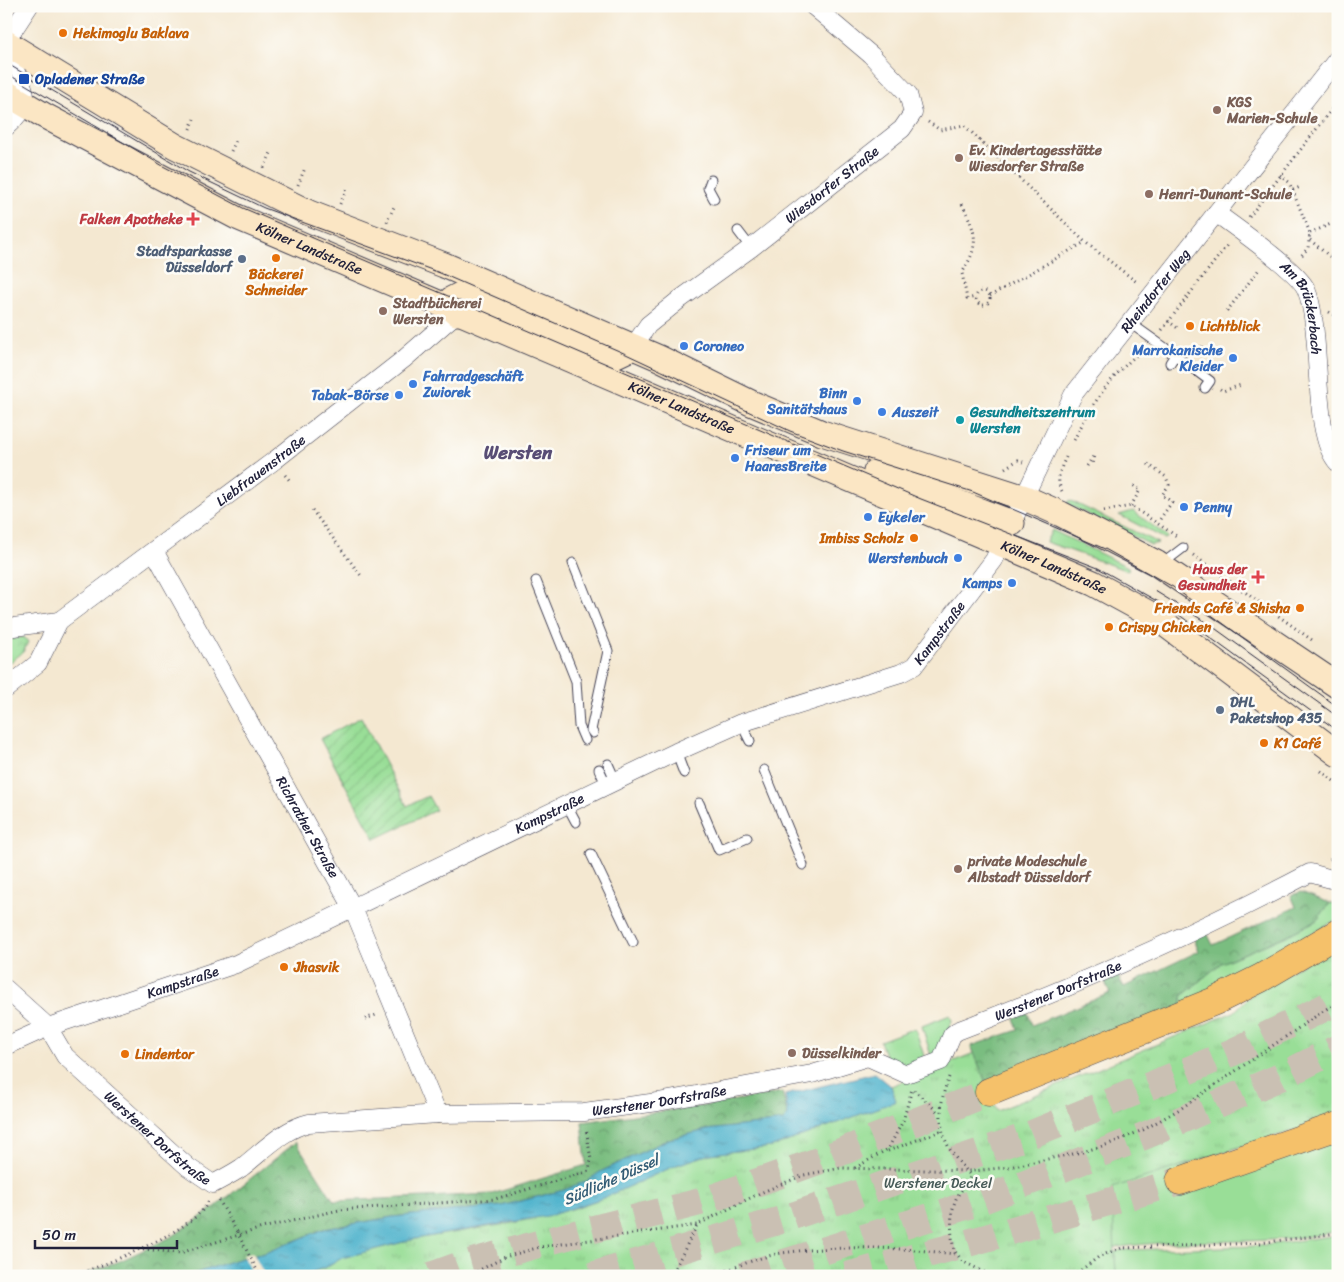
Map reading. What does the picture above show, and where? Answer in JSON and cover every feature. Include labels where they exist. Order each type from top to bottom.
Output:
[{"type":"highway","points":[[990,1092],[1215,1001],[1261,978],[1338,933]]},
{"type":"highway","points":[[1180,1181],[1338,1126]]},
{"type":"main road","points":[[6,42],[174,146],[255,188],[309,213],[444,265],[633,347],[751,404],[822,433],[1025,498],[1058,501],[1156,563],[1338,686]]},
{"type":"main road","name":"Kölner Landstraße","points":[[16,98],[237,217],[397,284],[457,313],[837,472],[850,469],[868,469],[1007,533],[1157,618],[1338,754]]},
{"type":"main road","points":[[457,313],[451,306],[452,299],[460,295],[466,296],[593,352],[614,356],[633,347]]},
{"type":"street","points":[[6,42],[29,6]]},
{"type":"street","points":[[813,6],[871,55],[908,94],[913,113]]},
{"type":"street","points":[[6,54],[25,92],[16,98],[17,118],[6,127]]},
{"type":"street","name":"Rheindorfer Weg","points":[[1007,533],[1073,395],[1338,58]]},
{"type":"street","name":"Wiesdorfer Straße","points":[[633,347],[648,325],[752,248],[902,129],[913,113]]},
{"type":"street","name":"Am Brückerbach","points":[[1216,213],[1302,283],[1309,301],[1326,439],[1338,463]]},
{"type":"street","name":"Liebfrauenstraße","points":[[6,689],[38,663],[59,621],[154,551],[404,359],[457,313]]},
{"type":"street","name":"Kampstraße","points":[[48,1027],[236,964],[676,752],[741,723],[908,670],[920,660],[994,560],[1007,533]]},
{"type":"street","name":"Richrather Straße","points":[[154,551],[353,908],[438,1114]]},
{"type":"street","name":"Liebfrauenstraße","points":[[6,628],[59,621]]},
{"type":"street","name":"Werstener Dorfstraße","points":[[6,989],[48,1027],[65,1056],[188,1167],[213,1184],[238,1170],[278,1138],[299,1125],[438,1114],[584,1112],[658,1102],[812,1074],[868,1056],[909,1080],[941,1060],[952,1035],[957,1030],[1063,990],[1228,916],[1310,873],[1338,881]]},
{"type":"street","points":[[6,1046],[48,1027]]},
{"type":"lane","points":[[712,180],[708,188],[714,199]]},
{"type":"lane","points":[[738,231],[752,248]]},
{"type":"lane","points":[[1130,323],[1154,340],[1172,359],[1210,381],[1205,388]]},
{"type":"lane","points":[[1156,563],[1166,561],[1183,548]]},
{"type":"lane","points":[[573,563],[608,651],[591,730],[593,733]]},
{"type":"lane","points":[[536,581],[576,681],[579,726],[585,740]]},
{"type":"lane","points":[[741,723],[750,741]]},
{"type":"lane","points":[[676,752],[684,773]]},
{"type":"lane","points":[[608,764],[612,784]]},
{"type":"lane","points":[[599,769],[612,784]]},
{"type":"lane","points":[[764,770],[803,865]]},
{"type":"lane","points":[[699,803],[719,850],[747,838]]},
{"type":"lane","points":[[568,805],[576,822]]},
{"type":"lane","points":[[591,854],[633,942]]},
{"type":"path","points":[[913,113],[940,130],[964,125],[1085,242],[1152,295]]},
{"type":"path","points":[[261,176],[271,153]]},
{"type":"path","points":[[295,190],[306,168]]},
{"type":"path","points":[[1280,175],[1289,182],[1310,233],[1308,248],[1289,271]]},
{"type":"path","points":[[338,209],[348,186]]},
{"type":"path","points":[[1292,190],[1300,187]]},
{"type":"path","points":[[962,204],[973,227],[974,253],[962,273],[967,299],[976,297],[979,292],[984,291],[990,296]]},
{"type":"path","points":[[384,229],[394,207]]},
{"type":"path","points":[[1310,233],[1332,224]]},
{"type":"path","points":[[1310,240],[1334,260]]},
{"type":"path","points":[[976,297],[977,302],[985,305],[989,301],[990,296],[1085,242]]},
{"type":"path","points":[[1227,311],[1271,256]]},
{"type":"path","points":[[1168,321],[1179,329]]},
{"type":"path","points":[[1072,444],[1093,402],[1119,369],[1154,340]]},
{"type":"path","points":[[1198,352],[1203,345]]},
{"type":"path","points":[[1058,501],[1059,474],[1067,452]]},
{"type":"path","points":[[1087,466],[1094,455],[1092,464]]},
{"type":"path","points":[[1001,470],[1018,460],[1026,462]]},
{"type":"path","points":[[1148,464],[1166,477],[1169,485],[1162,495],[1172,502],[1158,522]]},
{"type":"path","points":[[1131,484],[1140,490],[1131,506]]},
{"type":"path","points":[[1103,511],[1131,506],[1158,522],[1178,538],[1183,548],[1313,641]]},
{"type":"path","points":[[312,510],[362,577]]},
{"type":"path","points":[[1315,766],[1338,784]]},
{"type":"path","points":[[468,1276],[505,1257],[540,1247],[697,1225],[760,1193],[804,1175],[840,1168],[967,1170],[1009,1167],[1082,1152],[1142,1130],[1217,1086],[1338,1001]]},
{"type":"path","points":[[909,1080],[939,1113],[951,1152],[967,1170],[969,1180],[958,1195],[954,1209],[955,1254]]},
{"type":"path","points":[[882,1154],[888,1148],[903,1121],[909,1080]]},
{"type":"path","points":[[143,1249],[180,1253],[262,1228],[339,1210],[495,1199],[589,1170],[591,1160],[584,1112]]},
{"type":"path","points":[[854,1168],[882,1154],[943,1130]]},
{"type":"path","points":[[213,1184],[220,1202],[260,1276]]},
{"type":"path","points":[[73,1276],[143,1249],[167,1235],[206,1205],[213,1184]]},
{"type":"path","points":[[671,1276],[697,1225]]},
{"type":"path","points":[[1073,1276],[1100,1256],[1122,1248],[1259,1243],[1338,1233]]},
{"type":"path","points":[[713,1276],[782,1253],[811,1250],[891,1249],[955,1254],[962,1260],[992,1276]]},
{"type":"green space","points":[[1069,500],[1158,543],[1151,545],[1067,504]]},
{"type":"green space","points":[[1133,511],[1168,537],[1165,539],[1119,515]]},
{"type":"green space","points":[[1052,530],[1128,567],[1129,570],[1046,542]]},
{"type":"green space","points":[[24,637],[28,642],[23,652],[6,666],[6,640]]},
{"type":"green space","points":[[361,717],[407,806],[428,796],[436,810],[375,839],[320,739]]},
{"type":"green space","points":[[1301,892],[1330,903],[1317,920],[1286,936],[1221,963],[1182,996],[1182,1007],[987,1085],[971,1046],[1018,1030],[1014,1018],[1028,1013],[1032,1025],[1110,993],[1103,978],[1116,972],[1124,987],[1199,951],[1193,936],[1206,931],[1213,945],[1296,907],[1291,895]]},
{"type":"green space","points":[[1330,903],[1338,905],[1338,919],[1182,1007],[1182,996],[1221,963],[1286,936],[1317,920]]},
{"type":"green space","name":"Werstener Deckel","points":[[1338,944],[1338,1119],[1261,1140],[1112,1188],[1116,1276],[301,1276],[329,1266],[341,1258],[415,1239],[513,1223],[572,1209],[603,1198],[679,1164],[710,1154],[772,1147],[896,1101],[891,1086],[974,1053],[997,1111],[1234,1012],[1255,991]]},
{"type":"green space","points":[[950,1015],[952,1021],[939,1054],[931,1056],[922,1026]]},
{"type":"green space","points":[[915,1028],[925,1059],[902,1066],[886,1058],[880,1041]]},
{"type":"green space","points":[[782,1092],[788,1115],[784,1121],[707,1130],[669,1139],[600,1172],[587,1181],[564,1190],[501,1206],[392,1217],[324,1229],[265,1253],[238,1259],[187,1276],[80,1276],[120,1261],[173,1236],[215,1207],[296,1142],[334,1201],[492,1194],[586,1165],[582,1122],[702,1106]]},
{"type":"green space","points":[[1338,1136],[1338,1231],[1282,1239],[1169,1243],[1113,1248],[1067,1188],[1261,1140],[1176,1168]]},
{"type":"green space","points":[[1338,1235],[1338,1276],[1116,1276],[1115,1252],[1122,1250],[1259,1246]]},
{"type":"water","name":"Südliche Düssel","points":[[875,1073],[891,1086],[896,1101],[772,1147],[710,1154],[679,1164],[603,1198],[552,1215],[415,1239],[342,1258],[329,1266],[301,1276],[187,1276],[238,1259],[265,1253],[324,1229],[392,1217],[501,1206],[564,1190],[587,1181],[600,1172],[669,1139],[707,1130],[784,1121],[788,1115],[785,1095]]},
{"type":"pier","points":[[253,1253],[265,1276],[254,1276],[243,1255]]},
{"type":"tunnel","points":[[592,1276],[781,1220],[1022,1138],[1233,1052],[1338,1001]]},
{"type":"tunnel","points":[[743,1276],[975,1203],[1144,1136],[1278,1078],[1338,1048]]},
{"type":"tunnel","points":[[431,1276],[458,1266],[704,1201],[821,1160],[989,1092]]},
{"type":"tunnel","points":[[847,1276],[986,1238],[1180,1181]]},
{"type":"tram line","points":[[6,63],[189,172],[264,208],[440,273],[626,354],[790,431],[843,451],[973,492],[1105,549],[1173,587],[1338,707]]},
{"type":"tram line","points":[[6,73],[163,166],[243,208],[921,499],[1098,568],[1171,609],[1338,731]]},
{"type":"tram line","points":[[1155,591],[1209,624],[1338,717]]},
{"type":"place","name":"Hekimoglu Baklava","points":[[63,33]]},
{"type":"place","name":"Opladener Straße","points":[[24,79]]},
{"type":"place","name":"KGS Marien-Schule","points":[[1217,110]]},
{"type":"place","name":"Ev. Kindertagesstätte Wiesdorfer Straße","points":[[959,158]]},
{"type":"place","name":"Henri-Dunant-Schule","points":[[1149,194]]},
{"type":"place","name":"Falken Apotheke","points":[[193,219]]},
{"type":"place","name":"Bäckerei Schneider","points":[[276,258]]},
{"type":"place","name":"Stadtsparkasse Düsseldorf","points":[[242,259]]},
{"type":"place","name":"Stadtbücherei Wersten","points":[[383,311]]},
{"type":"place","name":"Lichtblick","points":[[1190,326]]},
{"type":"place","name":"Coroneo","points":[[684,346]]},
{"type":"place","name":"Marrokanische Kleider","points":[[1233,358]]},
{"type":"place","name":"Fahrradgeschäft Zwiorek","points":[[413,384]]},
{"type":"place","name":"Tabak-Börse","points":[[399,395]]},
{"type":"place","name":"Binn Sanitätshaus","points":[[857,401]]},
{"type":"place","name":"Auszeit","points":[[882,412]]},
{"type":"place","name":"Gesundheitszentrum Wersten","points":[[960,420]]},
{"type":"place","name":"Friseur um HaaresBreite","points":[[735,458]]},
{"type":"place","name":"Penny","points":[[1184,507]]},
{"type":"place","name":"Eykeler","points":[[868,517]]},
{"type":"place","name":"Imbiss Scholz","points":[[914,538]]},
{"type":"place","name":"Werstenbuch","points":[[958,558]]},
{"type":"place","name":"Haus der Gesundheit","points":[[1258,577]]},
{"type":"place","name":"Kamps","points":[[1012,583]]},
{"type":"place","name":"Friends Café & Shisha","points":[[1300,608]]},
{"type":"place","name":"Crispy Chicken","points":[[1109,627]]},
{"type":"place","name":"DHL Paketshop 435","points":[[1220,710]]},
{"type":"place","name":"K1 Café","points":[[1264,743]]},
{"type":"place","name":"private Modeschule Albstadt Düsseldorf","points":[[958,869]]},
{"type":"place","name":"Jhasvik","points":[[284,967]]},
{"type":"place","name":"Düsselkinder","points":[[792,1053]]},
{"type":"place","name":"Lindentor","points":[[125,1054]]},
{"type":"district","name":"Wersten","points":[[518,452]]}]
